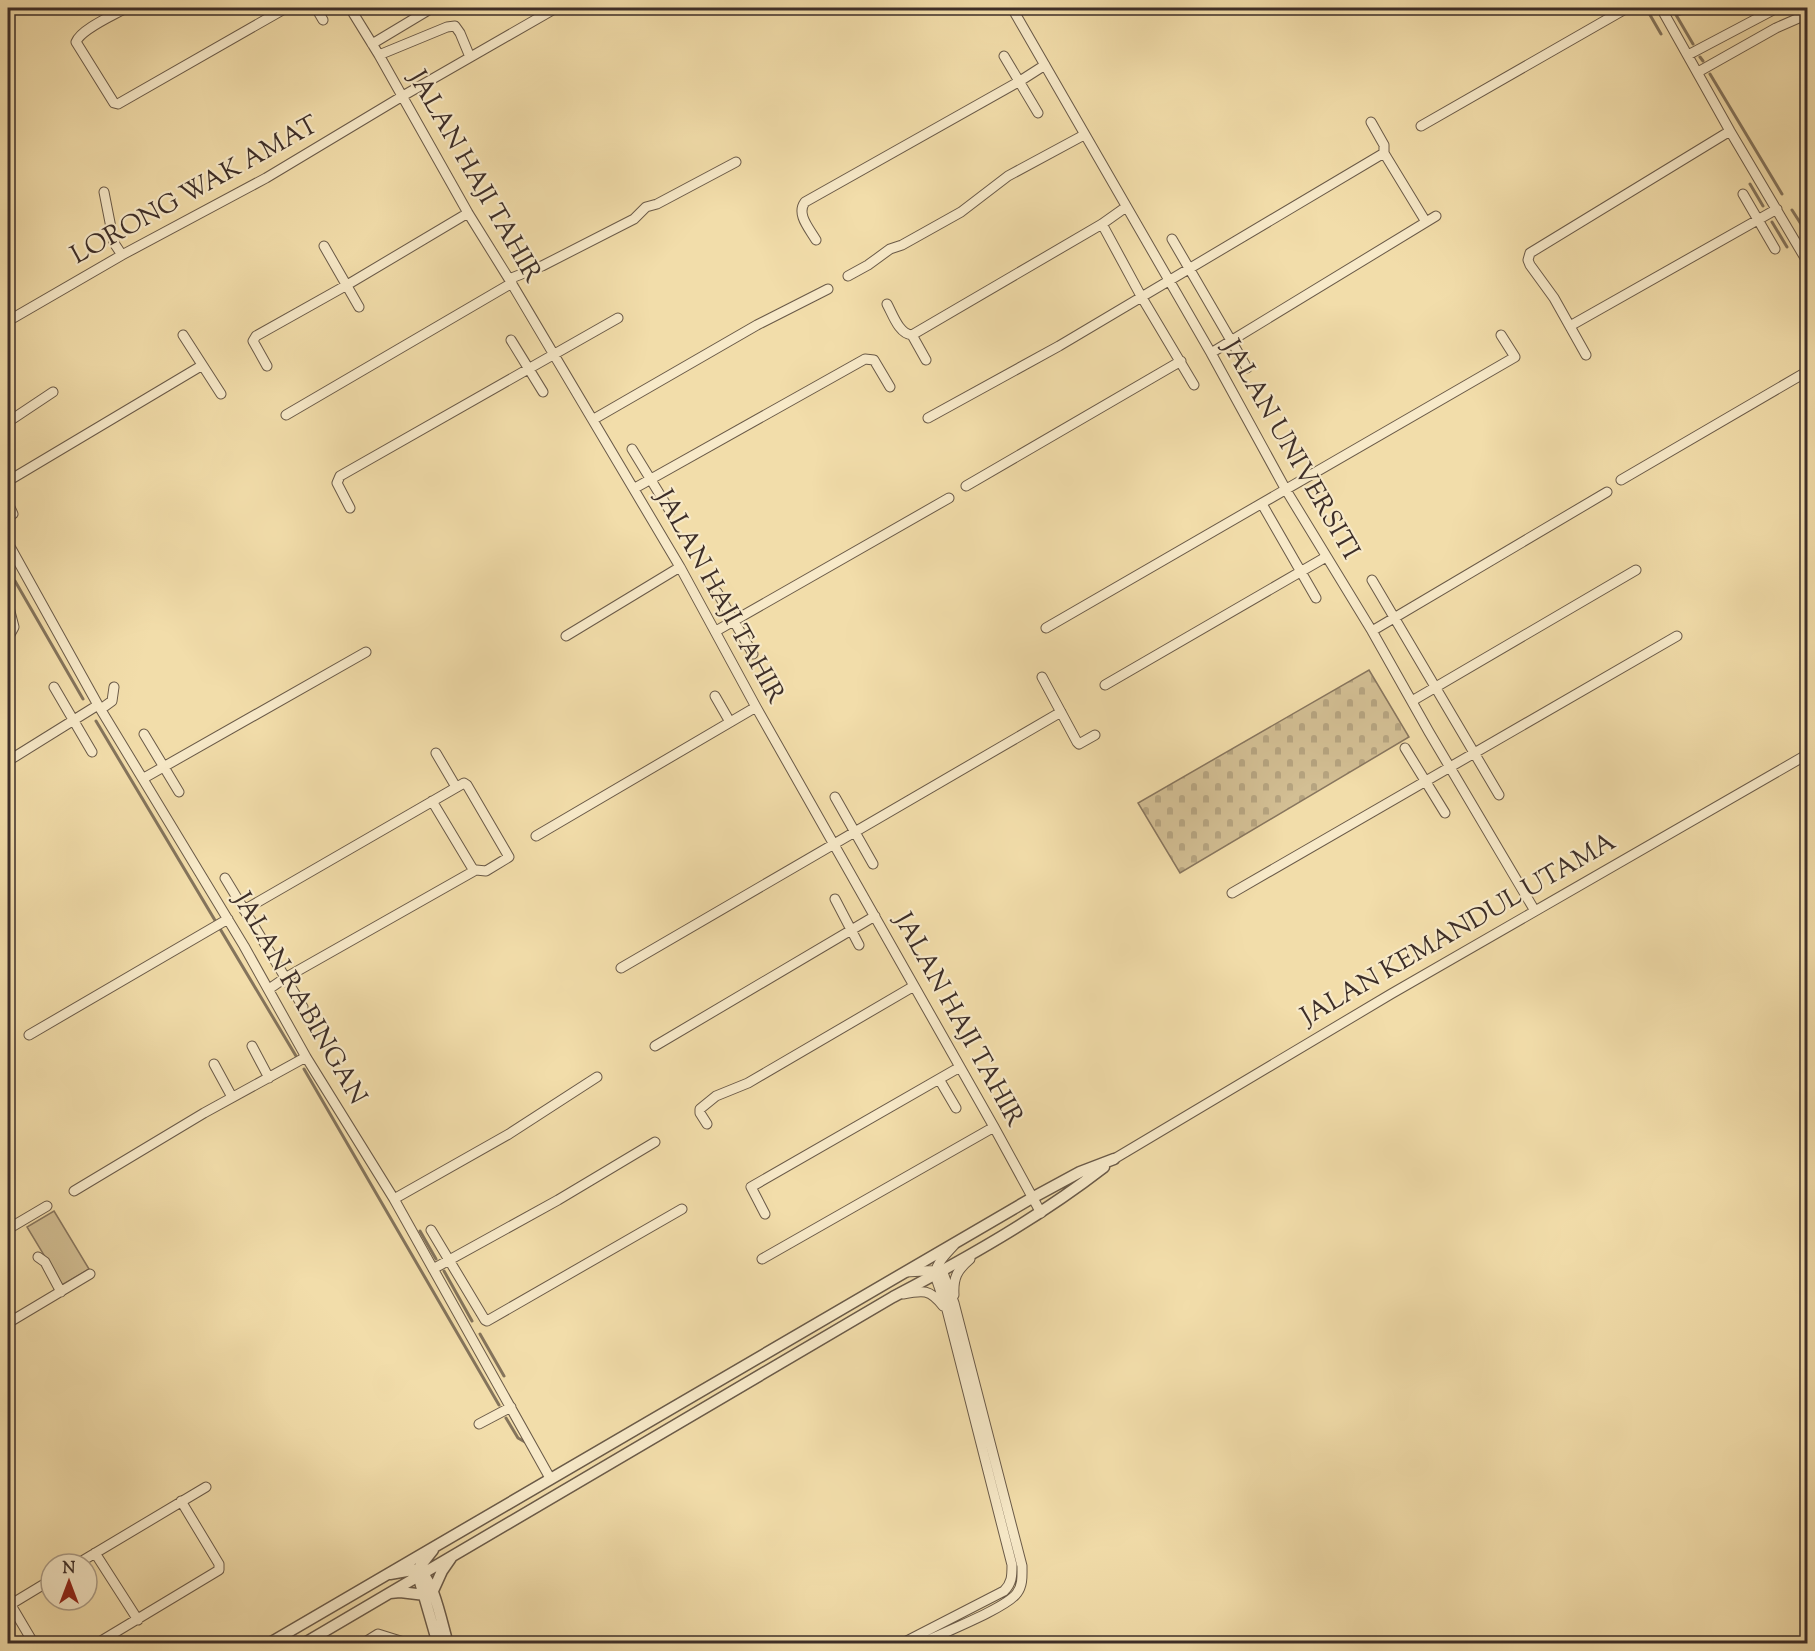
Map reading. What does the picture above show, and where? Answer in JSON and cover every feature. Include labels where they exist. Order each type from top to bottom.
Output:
[{"type":"street","points":[[126,8],[85,32],[78,37],[76,42],[114,103],[122,102],[286,8]]},
{"type":"street","points":[[316,8],[323,20]]},
{"type":"street","name":"JALAN HAJI TAHIR","points":[[350,8],[468,213],[681,567],[756,707],[1041,1213]]},
{"type":"street","points":[[372,44],[432,8]]},
{"type":"street","name":"LORONG WAK AMAT","points":[[8,321],[122,255],[266,178],[401,96],[556,8]]},
{"type":"street","name":"JALAN UNIVERSITI","points":[[1012,8],[1211,352],[1286,490],[1372,630],[1535,911]]},
{"type":"street","points":[[1421,126],[1627,8]]},
{"type":"street","points":[[1661,8],[1808,263]]},
{"type":"street","points":[[1688,55],[1776,8]]},
{"type":"street","points":[[1698,72],[1776,28],[1808,14]]},
{"type":"street","points":[[379,55],[447,27],[455,26],[470,57]]},
{"type":"street","points":[[1004,56],[1038,113]]},
{"type":"street","points":[[816,240],[802,217],[801,208],[805,202],[1045,65]]},
{"type":"street","points":[[1371,122],[1426,222]]},
{"type":"street","points":[[1586,355],[1554,298],[1530,265],[1528,260],[1530,253],[1730,131]]},
{"type":"street","points":[[848,276],[890,249],[902,245],[961,212],[1008,176],[1084,135]]},
{"type":"street","points":[[928,418],[1059,346],[1385,151]]},
{"type":"street","points":[[286,414],[511,281],[634,219],[646,207],[657,204],[736,162]]},
{"type":"street","points":[[104,192],[114,243],[122,255]]},
{"type":"street","points":[[1743,194],[1775,249]]},
{"type":"street","points":[[887,304],[901,330],[912,335],[1102,224],[1126,207]]},
{"type":"street","points":[[1570,327],[1777,209]]},
{"type":"street","points":[[267,366],[253,341],[256,336],[468,213]]},
{"type":"street","points":[[1211,352],[1436,216]]},
{"type":"street","points":[[1102,224],[1141,296],[1194,385]]},
{"type":"street","points":[[1172,239],[1247,368]]},
{"type":"street","points":[[324,246],[359,307]]},
{"type":"street","points":[[594,419],[757,325],[828,289]]},
{"type":"street","points":[[350,508],[337,483],[340,476],[618,318]]},
{"type":"street","points":[[183,335],[221,394]]},
{"type":"street","points":[[912,335],[926,360]]},
{"type":"street","points":[[1047,628],[1515,357],[1501,335]]},
{"type":"street","points":[[511,340],[543,393]]},
{"type":"street","points":[[635,488],[865,359],[874,360],[890,387]]},
{"type":"street","points":[[966,486],[1181,361]]},
{"type":"street","points":[[8,481],[201,366]]},
{"type":"street","points":[[1621,480],[1808,371]]},
{"type":"street","points":[[8,422],[53,392]]},
{"type":"street","points":[[632,449],[670,511]]},
{"type":"street","points":[[1372,630],[1607,492]]},
{"type":"street","points":[[716,631],[949,498]]},
{"type":"street","points":[[8,503],[14,514]]},
{"type":"street","points":[[1262,504],[1316,598]]},
{"type":"street","name":"JALAN RABINGAN","points":[[8,543],[15,565],[144,778],[220,924],[269,990],[306,1057],[394,1200],[550,1478]]},
{"type":"street","points":[[1105,685],[1326,557]]},
{"type":"street","points":[[566,636],[681,567]]},
{"type":"street","points":[[1412,701],[1636,570]]},
{"type":"street","points":[[1372,580],[1499,795]]},
{"type":"street","points":[[717,592],[753,654]]},
{"type":"street","points":[[8,604],[14,627],[8,638]]},
{"type":"street","points":[[1232,893],[1677,636]]},
{"type":"street","points":[[144,778],[366,652]]},
{"type":"street","points":[[1042,676],[1079,744],[1095,735]]},
{"type":"street","points":[[54,687],[92,753]]},
{"type":"street","points":[[8,761],[73,721],[112,701],[114,687]]},
{"type":"street","points":[[715,696],[730,722]]},
{"type":"street","points":[[536,836],[756,707]]},
{"type":"street","points":[[621,968],[1061,712]]},
{"type":"street","points":[[144,734],[179,792]]},
{"type":"street","points":[[1405,748],[1445,813]]},
{"type":"street","points":[[436,753],[456,787]]},
{"type":"street","name":"JALAN KEMANDUL UTAMA","points":[[1114,1159],[1391,994],[1808,754]]},
{"type":"street","points":[[244,910],[464,783],[467,784],[509,857],[486,871],[475,871],[285,978],[269,990]]},
{"type":"street","points":[[835,797],[873,864]]},
{"type":"street","points":[[432,801],[475,871]]},
{"type":"street","points":[[225,878],[303,1007]]},
{"type":"street","points":[[835,899],[860,945]]},
{"type":"street","points":[[655,1046],[874,916]]},
{"type":"street","points":[[29,1035],[220,924]]},
{"type":"street","points":[[707,1124],[700,1109],[716,1096],[748,1083],[914,986]]},
{"type":"street","points":[[252,1046],[269,1078]]},
{"type":"street","points":[[74,1191],[232,1097],[306,1057]]},
{"type":"street","points":[[214,1064],[232,1097]]},
{"type":"street","points":[[765,1214],[751,1187],[960,1067]]},
{"type":"street","points":[[394,1200],[509,1134],[597,1077]]},
{"type":"street","points":[[939,1079],[956,1108]]},
{"type":"street","points":[[762,1259],[994,1126]]},
{"type":"street","points":[[433,1269],[558,1200],[655,1142]]},
{"type":"street","points":[[268,1644],[1032,1198],[1080,1172],[1114,1159]]},
{"type":"street","points":[[303,1644],[419,1572],[452,1555],[893,1297],[979,1251],[1041,1213],[1114,1159]]},
{"type":"street","points":[[8,1229],[47,1206]]},
{"type":"street","points":[[430,1230],[485,1320],[488,1321],[682,1209]]},
{"type":"street","points":[[938,1272],[957,1242]]},
{"type":"street","points":[[901,1644],[1004,1591],[1010,1585],[1012,1576],[1012,1565],[950,1307],[954,1277],[959,1268],[979,1251]]},
{"type":"street","points":[[38,1257],[45,1262],[61,1292]]},
{"type":"street","points":[[904,1272],[938,1272]]},
{"type":"street","points":[[920,1644],[1006,1603],[1016,1595],[1023,1580],[1019,1551],[938,1272]]},
{"type":"street","points":[[8,1323],[90,1274]]},
{"type":"street","points":[[893,1297],[920,1290],[934,1294],[950,1307]]},
{"type":"street","points":[[479,1424],[511,1407]]},
{"type":"street","points":[[97,1552],[206,1486]]},
{"type":"street","points":[[96,1644],[219,1570],[219,1564],[181,1501]]},
{"type":"street","points":[[419,1572],[436,1544]]},
{"type":"street","points":[[438,1644],[429,1594],[452,1555]]},
{"type":"street","points":[[99,1559],[138,1620]]},
{"type":"street","points":[[384,1575],[419,1572]]},
{"type":"street","points":[[419,1572],[448,1644]]},
{"type":"street","points":[[34,1644],[8,1604],[39,1587]]},
{"type":"street","points":[[384,1594],[400,1592],[429,1594]]},
{"type":"street","points":[[362,1644],[378,1634],[410,1644]]},
{"type":"green space","points":[[1369,670],[1409,737],[1180,873],[1138,803]]},
{"type":"green space","points":[[54,1211],[89,1269],[62,1285],[27,1227]]},
{"type":"waterway","points":[[1646,8],[1661,34]]},
{"type":"waterway","points":[[1672,8],[1693,44]]},
{"type":"waterway","points":[[1700,57],[1703,61]]},
{"type":"waterway","points":[[1710,74],[1782,194]]},
{"type":"waterway","points":[[1750,184],[1763,206]]},
{"type":"waterway","points":[[1792,210],[1808,235]]},
{"type":"waterway","points":[[1772,222],[1787,247]]},
{"type":"waterway","points":[[15,581],[83,699]]},
{"type":"waterway","points":[[96,721],[296,1056]]},
{"type":"waterway","points":[[304,1069],[499,1405]]},
{"type":"waterway","points":[[420,1231],[436,1259]]},
{"type":"waterway","points":[[444,1271],[472,1321]]},
{"type":"waterway","points":[[480,1334],[504,1376]]},
{"type":"waterway","points":[[506,1418],[518,1438],[525,1442]]}]
